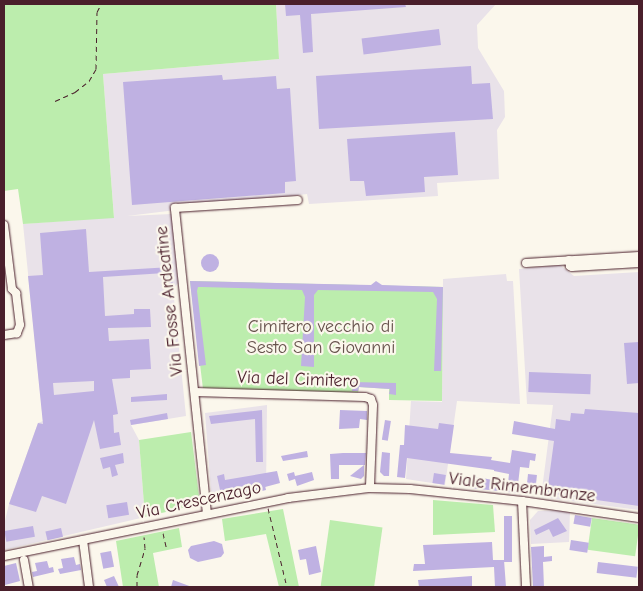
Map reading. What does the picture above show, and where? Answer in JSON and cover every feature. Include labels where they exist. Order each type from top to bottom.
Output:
[{"type":"street","name":"Via Fosse Ardeatine","points":[[208,514],[175,208],[298,200]]},
{"type":"street","points":[[4,225],[8,289],[16,293],[20,328],[17,333],[4,335]]},
{"type":"street","points":[[526,263],[639,256]]},
{"type":"street","points":[[569,260],[572,267],[639,263]]},
{"type":"street","name":"Via del Cimitero","points":[[195,392],[368,397],[373,405],[370,488]]},
{"type":"street","name":"Via Crescenzago","points":[[4,556],[301,495],[370,488],[401,489]]},
{"type":"street","name":"Viale Rimembranze","points":[[401,489],[522,501],[639,518]]},
{"type":"street","points":[[522,501],[526,587]]},
{"type":"street","points":[[83,540],[89,587]]},
{"type":"street","points":[[24,560],[29,587]]},
{"type":"path","points":[[55,101],[74,92],[89,81],[96,69],[97,12],[101,4]]},
{"type":"path","points":[[266,502],[287,587]]},
{"type":"path","points":[[164,533],[166,550]]},
{"type":"path","points":[[138,587],[137,575],[145,548],[144,537]]},
{"type":"shaded area","points":[[276,4],[496,4],[477,25],[478,48],[504,91],[505,117],[497,130],[499,179],[437,183],[438,196],[309,204],[307,194],[127,216],[172,214],[180,281],[173,289],[186,416],[131,425],[139,440],[145,517],[4,550],[4,525],[9,504],[38,423],[43,421],[23,224],[114,217],[103,74],[279,59]]},
{"type":"shaded area","points":[[560,265],[574,276],[639,272],[639,510],[541,497],[553,405],[527,404],[519,269]]},
{"type":"shaded area","points":[[506,274],[507,281],[513,281],[520,404],[457,401],[445,485],[406,479],[411,401],[442,402],[443,279]]},
{"type":"shaded area","points":[[267,405],[266,490],[222,499],[211,492],[205,413]]},
{"type":"shaded area","points":[[570,510],[569,542],[531,544],[530,520],[538,511]]},
{"type":"green space","points":[[4,4],[276,4],[279,59],[103,74],[114,218],[23,224],[18,189],[4,191]]},
{"type":"green space","name":"Cimitero vecchio di Sesto San Giovanni","points":[[190,281],[443,287],[442,401],[389,400],[389,389],[359,387],[358,394],[203,389]]},
{"type":"green space","points":[[191,432],[199,496],[195,505],[145,517],[139,440]]},
{"type":"green space","points":[[433,500],[493,505],[495,532],[433,535]]},
{"type":"green space","points":[[283,509],[299,587],[279,587],[266,534],[225,541],[222,519]]},
{"type":"green space","points":[[592,518],[639,525],[635,556],[588,550]]},
{"type":"green space","points":[[330,520],[382,527],[374,587],[321,587]]},
{"type":"green space","points":[[179,528],[182,547],[153,553],[159,587],[123,587],[116,541]]},
{"type":"building","points":[[285,4],[405,4],[406,7],[311,14],[313,52],[303,53],[300,15],[286,16]]},
{"type":"building","points":[[439,29],[441,45],[364,54],[362,39]]},
{"type":"building","points":[[471,66],[472,84],[490,83],[493,119],[319,129],[316,76]]},
{"type":"building","points":[[222,75],[223,80],[276,76],[277,89],[290,88],[296,181],[285,182],[285,193],[132,205],[123,82]]},
{"type":"building","points":[[455,132],[458,175],[424,177],[425,192],[366,196],[364,181],[350,181],[347,139]]},
{"type":"building","points":[[86,229],[89,272],[171,267],[173,288],[167,289],[165,273],[103,277],[105,316],[134,314],[134,309],[150,309],[151,327],[108,328],[109,341],[149,339],[151,369],[130,370],[130,378],[112,379],[118,414],[113,415],[114,433],[119,432],[121,445],[100,449],[94,420],[66,504],[42,496],[36,512],[9,504],[38,423],[43,424],[28,276],[43,275],[40,233]],"holes":[[[94,381],[94,391],[54,395],[53,383]]]},
{"type":"building","points":[[210,254],[216,257],[219,263],[216,269],[210,272],[204,269],[201,263],[204,257]]},
{"type":"building","points":[[190,281],[371,285],[376,281],[382,285],[443,287],[441,371],[434,371],[437,299],[433,292],[318,290],[314,295],[314,367],[301,366],[305,297],[302,290],[202,287],[198,287],[197,291],[206,365],[199,366]]},
{"type":"building","points":[[639,342],[639,383],[627,384],[624,343]]},
{"type":"building","points":[[529,372],[591,374],[590,394],[528,392]]},
{"type":"building","points":[[353,382],[396,383],[396,395],[389,394],[390,389],[359,387],[358,391],[352,391]]},
{"type":"building","points":[[167,394],[167,400],[131,402],[131,397]]},
{"type":"building","points":[[585,409],[639,413],[639,506],[547,493],[554,441],[512,434],[514,421],[555,429],[556,419],[570,421],[571,413],[584,414]]},
{"type":"building","points":[[262,410],[263,462],[256,462],[255,419],[211,424],[209,416]]},
{"type":"building","points":[[340,410],[367,411],[367,420],[360,419],[359,428],[339,429]]},
{"type":"building","points":[[167,413],[168,419],[131,425],[130,420]]},
{"type":"building","points":[[385,420],[391,421],[388,441],[382,440]]},
{"type":"building","points":[[439,423],[454,425],[450,453],[492,457],[491,460],[510,463],[512,450],[536,454],[535,461],[530,460],[529,468],[520,467],[517,493],[470,488],[472,476],[508,483],[509,474],[494,470],[407,458],[405,478],[397,477],[400,445],[404,445],[405,425],[438,429]]},
{"type":"building","points":[[307,451],[308,457],[283,461],[281,456]]},
{"type":"building","points":[[382,452],[390,453],[389,476],[384,476],[380,472]]},
{"type":"building","points":[[123,453],[124,463],[115,465],[118,475],[112,477],[110,467],[103,469],[100,458]]},
{"type":"building","points":[[366,453],[365,465],[339,465],[339,479],[331,479],[330,454]]},
{"type":"building","points":[[364,465],[364,476],[361,479],[350,476]]},
{"type":"building","points":[[277,471],[280,483],[265,487],[266,490],[222,499],[217,476],[224,474],[225,480]]},
{"type":"building","points":[[294,472],[295,476],[312,472],[314,480],[297,486],[295,479],[289,481],[287,474]]},
{"type":"building","points":[[434,473],[446,475],[444,485],[432,483]]},
{"type":"building","points":[[528,474],[537,475],[535,493],[526,492]]},
{"type":"building","points":[[127,502],[129,515],[108,518],[106,505]]},
{"type":"building","points":[[575,515],[592,518],[590,527],[573,524]]},
{"type":"building","points":[[504,516],[512,516],[512,562],[504,562]]},
{"type":"building","points":[[558,518],[567,531],[553,537],[549,529],[536,535],[534,530]]},
{"type":"building","points":[[33,526],[35,537],[6,542],[4,531]]},
{"type":"building","points":[[61,528],[63,537],[47,540],[45,532]]},
{"type":"building","points":[[571,540],[589,543],[587,553],[569,550]]},
{"type":"building","points":[[214,541],[222,544],[224,553],[221,557],[198,562],[190,558],[188,550],[191,546]]},
{"type":"building","points":[[492,542],[493,560],[504,560],[506,587],[495,587],[494,567],[413,571],[414,564],[425,564],[423,545]]},
{"type":"building","points":[[316,546],[321,572],[309,575],[306,559],[300,560],[298,550]]},
{"type":"building","points":[[544,546],[544,557],[552,556],[552,561],[543,562],[544,587],[533,587],[531,547]]},
{"type":"building","points":[[111,551],[114,567],[103,569],[100,553]]},
{"type":"building","points":[[74,557],[76,565],[80,564],[81,570],[60,574],[58,569],[63,568],[61,559]]},
{"type":"building","points":[[47,561],[49,568],[53,567],[54,572],[33,577],[32,572],[37,571],[35,563]]},
{"type":"building","points":[[598,562],[638,567],[636,578],[597,573]]},
{"type":"building","points":[[16,563],[20,581],[5,585],[4,566]]},
{"type":"building","points":[[114,576],[119,587],[107,587],[104,580]]},
{"type":"building","points":[[472,576],[472,587],[419,587],[418,580]]},
{"type":"building","points":[[173,580],[192,587],[171,587]]}]
